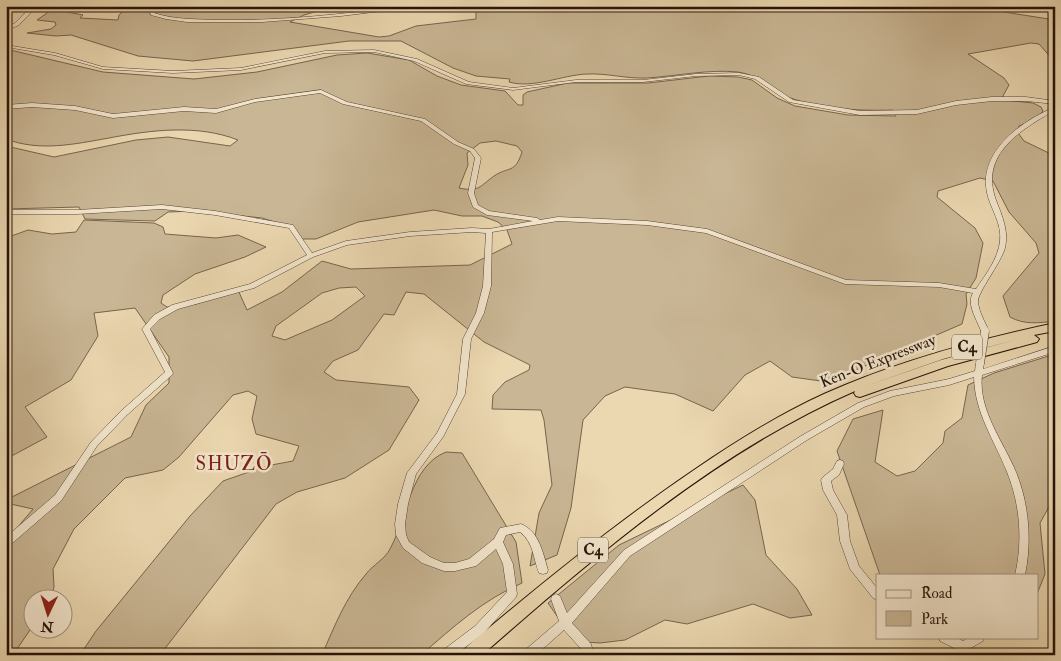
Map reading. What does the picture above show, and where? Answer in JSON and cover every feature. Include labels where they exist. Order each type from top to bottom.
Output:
[{"type":"highway","name":"Ken-O Expressway","points":[[470,655],[551,584],[612,535],[758,434],[786,419],[881,376],[968,347],[1055,327]]},
{"type":"highway","name":"Ken-O Expressway","points":[[725,457],[790,423],[888,382],[976,353],[1055,335]]},
{"type":"street","points":[[8,28],[35,6]]},
{"type":"street","points":[[150,6],[152,14],[166,19],[238,22],[287,20],[420,6]]},
{"type":"street","points":[[696,6],[752,7]]},
{"type":"street","points":[[6,46],[55,54],[103,68],[172,72],[240,70],[325,52],[374,52],[410,58],[468,84],[513,89],[576,80],[643,81],[696,75],[739,74],[757,78],[791,101],[860,113],[917,112],[956,102],[991,99],[1026,99],[1055,104]]},
{"type":"street","points":[[6,107],[32,105],[76,108],[103,116],[119,116],[184,108],[216,111],[271,98],[324,92],[345,103],[425,121],[477,155],[471,197],[478,209],[492,214],[542,221],[634,222],[707,230],[846,282],[939,285],[977,291]]},
{"type":"street","points":[[1020,574],[1024,562],[1024,540],[1020,504],[1012,475],[979,400],[977,373],[985,331],[974,304],[974,297],[998,259],[1004,239],[1000,216],[989,186],[991,166],[997,153],[1016,132],[1055,108]]},
{"type":"street","points":[[6,212],[77,212],[142,206],[215,213],[291,226],[311,256]]},
{"type":"street","points":[[6,543],[58,498],[94,444],[124,413],[169,373],[146,329],[150,322],[175,307],[252,286],[311,256],[346,243],[369,238],[472,230],[489,231],[542,221]]},
{"type":"street","points":[[489,231],[487,286],[480,314],[467,339],[461,394],[440,435],[412,473],[403,504],[400,524],[401,535],[406,545],[426,560],[444,566],[455,567],[472,563],[498,542],[503,531],[521,528],[530,534],[534,540],[543,570]]},
{"type":"street","points":[[528,655],[565,623],[627,553],[804,438],[861,405],[893,393],[949,382],[1055,349]]},
{"type":"street","points":[[840,464],[836,472],[826,480],[828,490],[842,515],[845,541],[855,569],[876,594]]},
{"type":"street","points":[[446,655],[479,630],[512,594],[508,564],[498,542]]},
{"type":"street","points":[[556,599],[565,623],[587,648],[587,655]]},
{"type":"street","points":[[945,638],[964,651],[978,638]]},
{"type":"green space","points":[[46,6],[71,6],[65,9],[67,12],[83,15],[80,18],[118,20],[119,15],[128,6],[335,6],[304,15],[290,22],[379,37],[389,36],[416,26],[476,19],[476,6],[942,6],[985,9],[1055,20],[1055,62],[1039,44],[1031,43],[968,54],[1004,78],[1009,85],[1003,96],[1004,100],[1033,103],[1041,107],[1043,111],[1038,118],[1019,126],[1018,133],[1024,141],[1055,156],[1055,321],[1037,323],[1015,320],[1010,317],[1003,296],[1039,253],[1036,243],[1009,212],[993,181],[980,178],[938,191],[937,197],[975,228],[983,243],[976,278],[966,294],[967,304],[962,324],[828,382],[792,377],[770,361],[745,375],[713,411],[675,394],[625,387],[605,396],[583,420],[571,508],[557,555],[530,566],[539,513],[552,485],[544,420],[541,410],[492,409],[493,395],[505,382],[529,370],[530,365],[484,342],[424,294],[406,292],[394,315],[384,314],[358,350],[333,361],[324,372],[336,380],[409,387],[419,400],[389,450],[345,478],[297,492],[276,504],[160,655],[80,655],[96,631],[190,516],[223,481],[266,466],[293,461],[299,446],[256,434],[252,419],[257,396],[248,391],[233,395],[179,457],[163,470],[125,478],[74,529],[53,569],[54,588],[22,588],[22,638],[25,638],[13,655],[6,655],[6,541],[33,509],[6,503],[6,500],[131,437],[146,405],[169,383],[169,357],[135,308],[94,313],[98,336],[71,380],[25,407],[47,437],[6,459],[6,238],[28,230],[52,234],[76,232],[84,220],[154,223],[163,227],[165,234],[216,238],[238,235],[266,247],[245,257],[195,274],[163,295],[161,303],[167,307],[196,304],[238,290],[247,310],[282,292],[322,261],[351,269],[470,265],[512,244],[507,230],[498,222],[482,216],[462,216],[434,210],[358,222],[316,239],[301,239],[288,226],[262,218],[196,211],[168,212],[155,221],[85,219],[79,207],[6,209],[6,146],[54,157],[136,140],[168,137],[230,146],[238,140],[222,135],[190,130],[157,131],[58,146],[32,145],[6,139],[6,49],[103,72],[194,79],[257,72],[337,55],[367,53],[409,60],[437,76],[461,85],[505,91],[518,105],[523,105],[523,95],[527,92],[568,83],[648,83],[709,76],[738,77],[752,80],[777,98],[795,106],[848,115],[896,116],[893,110],[838,108],[811,104],[785,96],[758,79],[738,72],[704,72],[647,78],[587,74],[538,83],[518,84],[509,82],[510,79],[476,76],[453,68],[401,41],[349,41],[193,61],[138,56],[71,35],[56,36],[27,33],[51,29],[56,25],[55,22],[37,20],[47,13]],"holes":[[[496,141],[517,146],[522,152],[514,167],[499,173],[478,188],[459,188],[468,165],[467,153],[480,143]],[[356,287],[365,296],[332,320],[285,340],[272,336],[276,326],[322,293],[339,288]]]},
{"type":"green space","points":[[1055,354],[1055,478],[1050,505],[1040,523],[1045,574],[1038,592],[1038,574],[880,574],[837,451],[853,419],[883,410],[875,462],[897,476],[915,471],[943,443],[945,431],[962,418],[968,385],[994,373]]},
{"type":"green space","points":[[446,452],[462,453],[516,542],[522,583],[481,606],[421,655],[322,655],[352,592],[390,549],[411,494],[424,469],[434,459]]},
{"type":"green space","points":[[743,485],[755,500],[766,555],[797,589],[812,615],[790,618],[753,604],[687,624],[665,620],[625,640],[600,643],[586,642],[566,629],[548,603],[619,545]]},
{"type":"waterway","points":[[835,655],[861,652],[882,655]]},
{"type":"waterway","points":[[744,655],[758,655]]},
{"type":"tunnel","points":[[700,10],[710,6]]},
{"type":"district","name":"SHUZŌ","points":[[234,464]]}]
